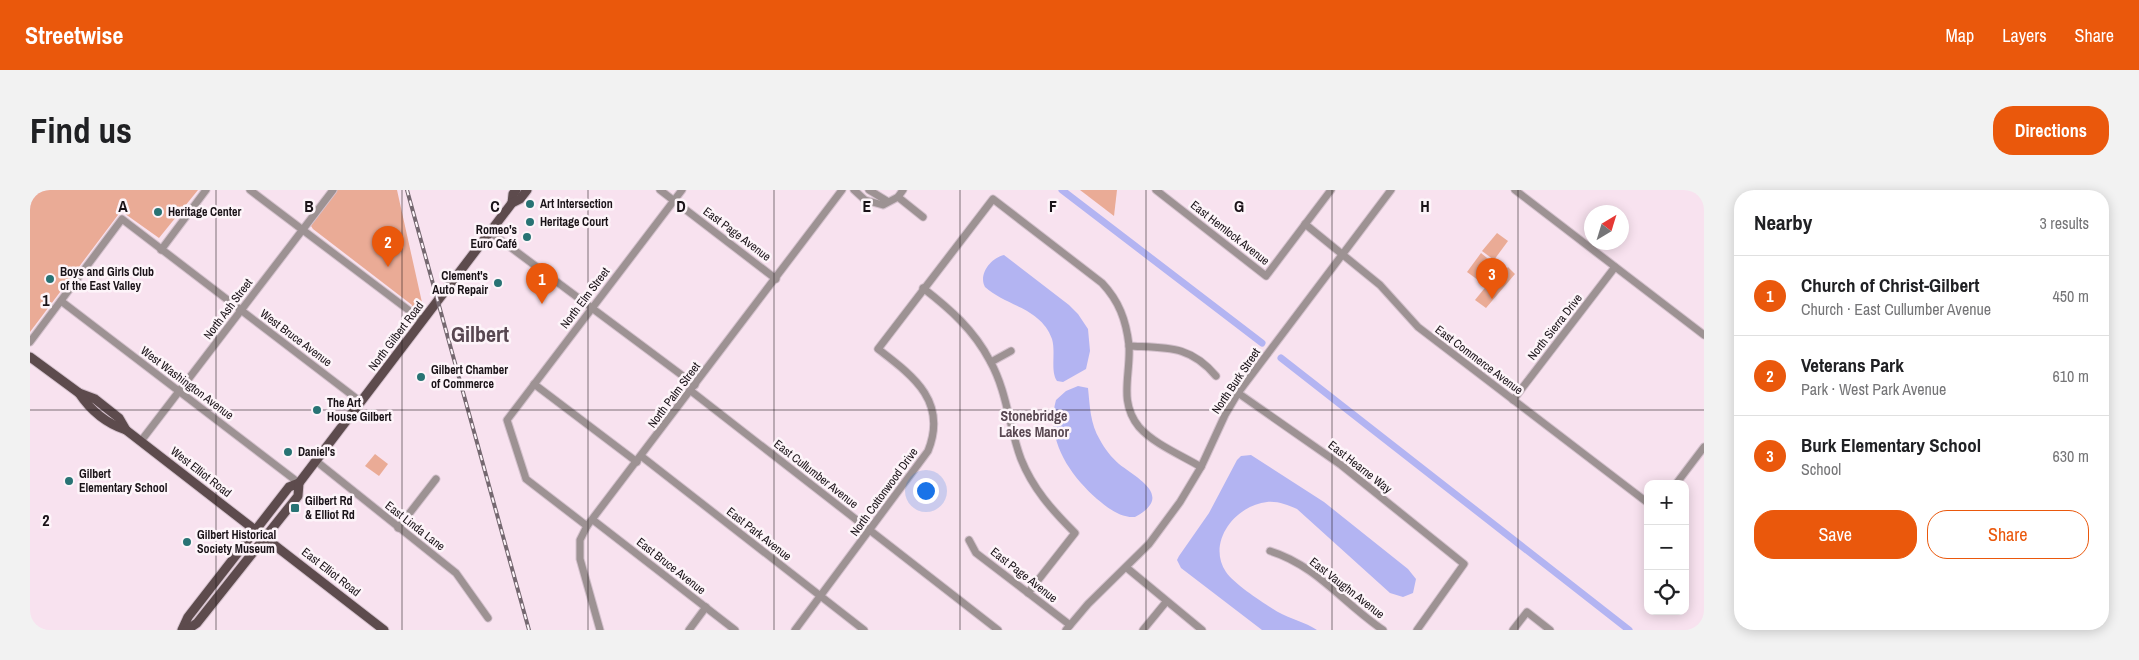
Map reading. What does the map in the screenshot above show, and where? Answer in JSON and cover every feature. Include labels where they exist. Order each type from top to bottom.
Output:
[{"type":"main road","name":"North Gilbert Road","points":[[512,203],[513,194],[516,190]]},
{"type":"main road","name":"North Gilbert Road","points":[[261,534],[289,487],[299,483],[512,203],[520,199],[527,190]]},
{"type":"main road","name":"West Elliot Road","points":[[30,357],[79,393],[89,408],[112,426],[126,430],[261,534]]},
{"type":"main road","points":[[182,630],[188,616],[261,534]]},
{"type":"main road","points":[[187,630],[197,623],[261,534]]},
{"type":"main road","name":"East Elliot Road","points":[[261,534],[384,630]]},
{"type":"street","points":[[161,250],[206,190]]},
{"type":"street","points":[[250,190],[423,321]]},
{"type":"street","name":"North Ash Street","points":[[141,441],[333,190]]},
{"type":"street","name":"East Page Avenue","points":[[660,190],[776,279]]},
{"type":"street","name":"North Elm Street","points":[[507,420],[682,190]]},
{"type":"street","name":"North Palm Street","points":[[600,630],[580,559],[580,540],[590,523],[842,190]]},
{"type":"street","points":[[854,190],[865,200],[876,205],[883,205],[887,201],[898,197],[903,190]]},
{"type":"street","points":[[870,190],[887,201]]},
{"type":"street","name":"East Hemlock Avenue","points":[[1156,190],[1266,276],[1305,224]]},
{"type":"street","points":[[1305,224],[1331,190]]},
{"type":"street","name":"North Burk Street","points":[[1068,627],[1154,537],[1180,502],[1201,467],[1225,415],[1238,393],[1391,190]]},
{"type":"street","points":[[1515,190],[1704,335]]},
{"type":"street","points":[[898,197],[923,217]]},
{"type":"street","name":"North Cottonwood Drive","points":[[796,630],[922,461],[932,441],[933,422],[931,406],[925,391],[914,378],[878,349],[993,199],[1102,283],[1119,306],[1129,346]]},
{"type":"street","name":"West Bruce Avenue","points":[[61,301],[122,220],[361,402]]},
{"type":"street","name":"East Commerce Avenue","points":[[1305,224],[1380,285],[1418,327],[1644,501]]},
{"type":"street","name":"East Cullumber Avenue","points":[[490,232],[592,308],[998,630]]},
{"type":"street","name":"North Sierra Drive","points":[[1513,400],[1615,267]]},
{"type":"street","points":[[924,288],[961,320],[991,362],[1000,385],[1020,457],[1031,482],[1043,500],[1075,532],[1028,593]]},
{"type":"street","points":[[30,342],[61,301]]},
{"type":"street","name":"West Washington Avenue","points":[[61,301],[299,483]]},
{"type":"street","points":[[1201,467],[1151,437],[1140,427],[1131,414],[1126,398],[1129,346],[1163,348],[1191,353],[1204,362],[1216,376]]},
{"type":"street","points":[[991,362],[1011,351]]},
{"type":"street","name":"East Park Avenue","points":[[534,384],[639,459],[864,630]]},
{"type":"street","name":"East Hearne Way","points":[[1238,393],[1341,465],[1464,564],[1417,630]]},
{"type":"street","name":"East Bruce Avenue","points":[[507,420],[526,479],[590,523],[735,630]]},
{"type":"street","points":[[1679,480],[1704,447]]},
{"type":"street","name":"East Linda Lane","points":[[316,461],[462,578],[488,618]]},
{"type":"street","points":[[398,528],[436,479]]},
{"type":"street","name":"East Page Avenue","points":[[969,540],[976,553],[1068,627]]},
{"type":"street","name":"East Vaughn Avenue","points":[[1270,551],[1286,556],[1314,573],[1361,615],[1383,630]]},
{"type":"street","points":[[1126,568],[1202,630]]},
{"type":"street","points":[[1143,630],[1166,602]]},
{"type":"street","points":[[689,630],[706,607]]},
{"type":"street","points":[[1513,630],[1527,612],[1550,630]]},
{"type":"shaded area","name":"Boys and Girls Club of the East Valley","points":[[30,190],[198,190],[159,238],[121,211],[30,332]]},
{"type":"shaded area","points":[[336,190],[397,190],[423,307],[419,311],[411,309],[412,305],[313,229],[311,226],[313,221]]},
{"type":"shaded area","points":[[1080,190],[1117,190],[1114,216]]},
{"type":"shaded area","points":[[1497,233],[1508,241],[1494,260],[1482,251]]},
{"type":"shaded area","points":[[1481,253],[1492,262],[1478,280],[1467,272]]},
{"type":"shaded area","points":[[1508,267],[1515,274],[1486,308],[1475,300],[1488,284],[1492,286]]},
{"type":"shaded area","points":[[375,454],[388,464],[379,476],[365,466]]},
{"type":"water","points":[[1004,255],[1078,314],[1088,329],[1090,351],[1086,369],[1063,382],[1057,381],[1054,372],[1053,344],[1047,329],[1032,314],[985,287],[983,277],[987,267],[995,259]]},
{"type":"water","points":[[1078,386],[1088,388],[1092,421],[1104,446],[1119,464],[1149,488],[1152,502],[1135,517],[1119,514],[1097,499],[1077,478],[1062,455],[1054,428],[1053,414],[1056,400],[1066,391]]},
{"type":"water","points":[[1251,455],[1324,502],[1408,569],[1416,579],[1413,593],[1403,597],[1390,593],[1297,509],[1275,502],[1256,505],[1245,510],[1235,518],[1227,527],[1222,537],[1221,561],[1230,577],[1250,594],[1278,612],[1317,630],[1262,630],[1181,568],[1177,560],[1179,556],[1209,513],[1237,460],[1241,456]]},
{"type":"waterway","points":[[1062,190],[1262,343]]},
{"type":"waterway","points":[[1281,358],[1629,630]]},
{"type":"railway","points":[[407,190],[529,630]]},
{"type":"place","name":"Art Intersection","points":[[530,204]]},
{"type":"place","name":"Heritage Center","points":[[158,212]]},
{"type":"place","name":"Heritage Court","points":[[530,222]]},
{"type":"place","name":"Romeo's Euro Café","points":[[527,237]]},
{"type":"place","name":"Veterans Park","points":[[388,267]]},
{"type":"place","name":"Boys and Girls Club of the East Valley","points":[[50,279]]},
{"type":"place","name":"Clement's Auto Repair","points":[[498,283]]},
{"type":"place","name":"Burk Elementary School","points":[[1492,299]]},
{"type":"place","name":"Church of Christ-Gilbert","points":[[542,304]]},
{"type":"place","name":"Gilbert Chamber of Commerce","points":[[421,377]]},
{"type":"place","name":"The Art House Gilbert","points":[[317,410]]},
{"type":"place","name":"Daniel's","points":[[288,452]]},
{"type":"place","name":"Gilbert Elementary School","points":[[69,481]]},
{"type":"place","name":"Gilbert Rd & Elliot Rd","points":[[295,508]]},
{"type":"place","name":"Gilbert Historical Society Museum","points":[[187,542]]},
{"type":"district","name":"Gilbert","points":[[480,334]]},
{"type":"district","name":"Stonebridge Lakes Manor","points":[[1034,424]]}]
